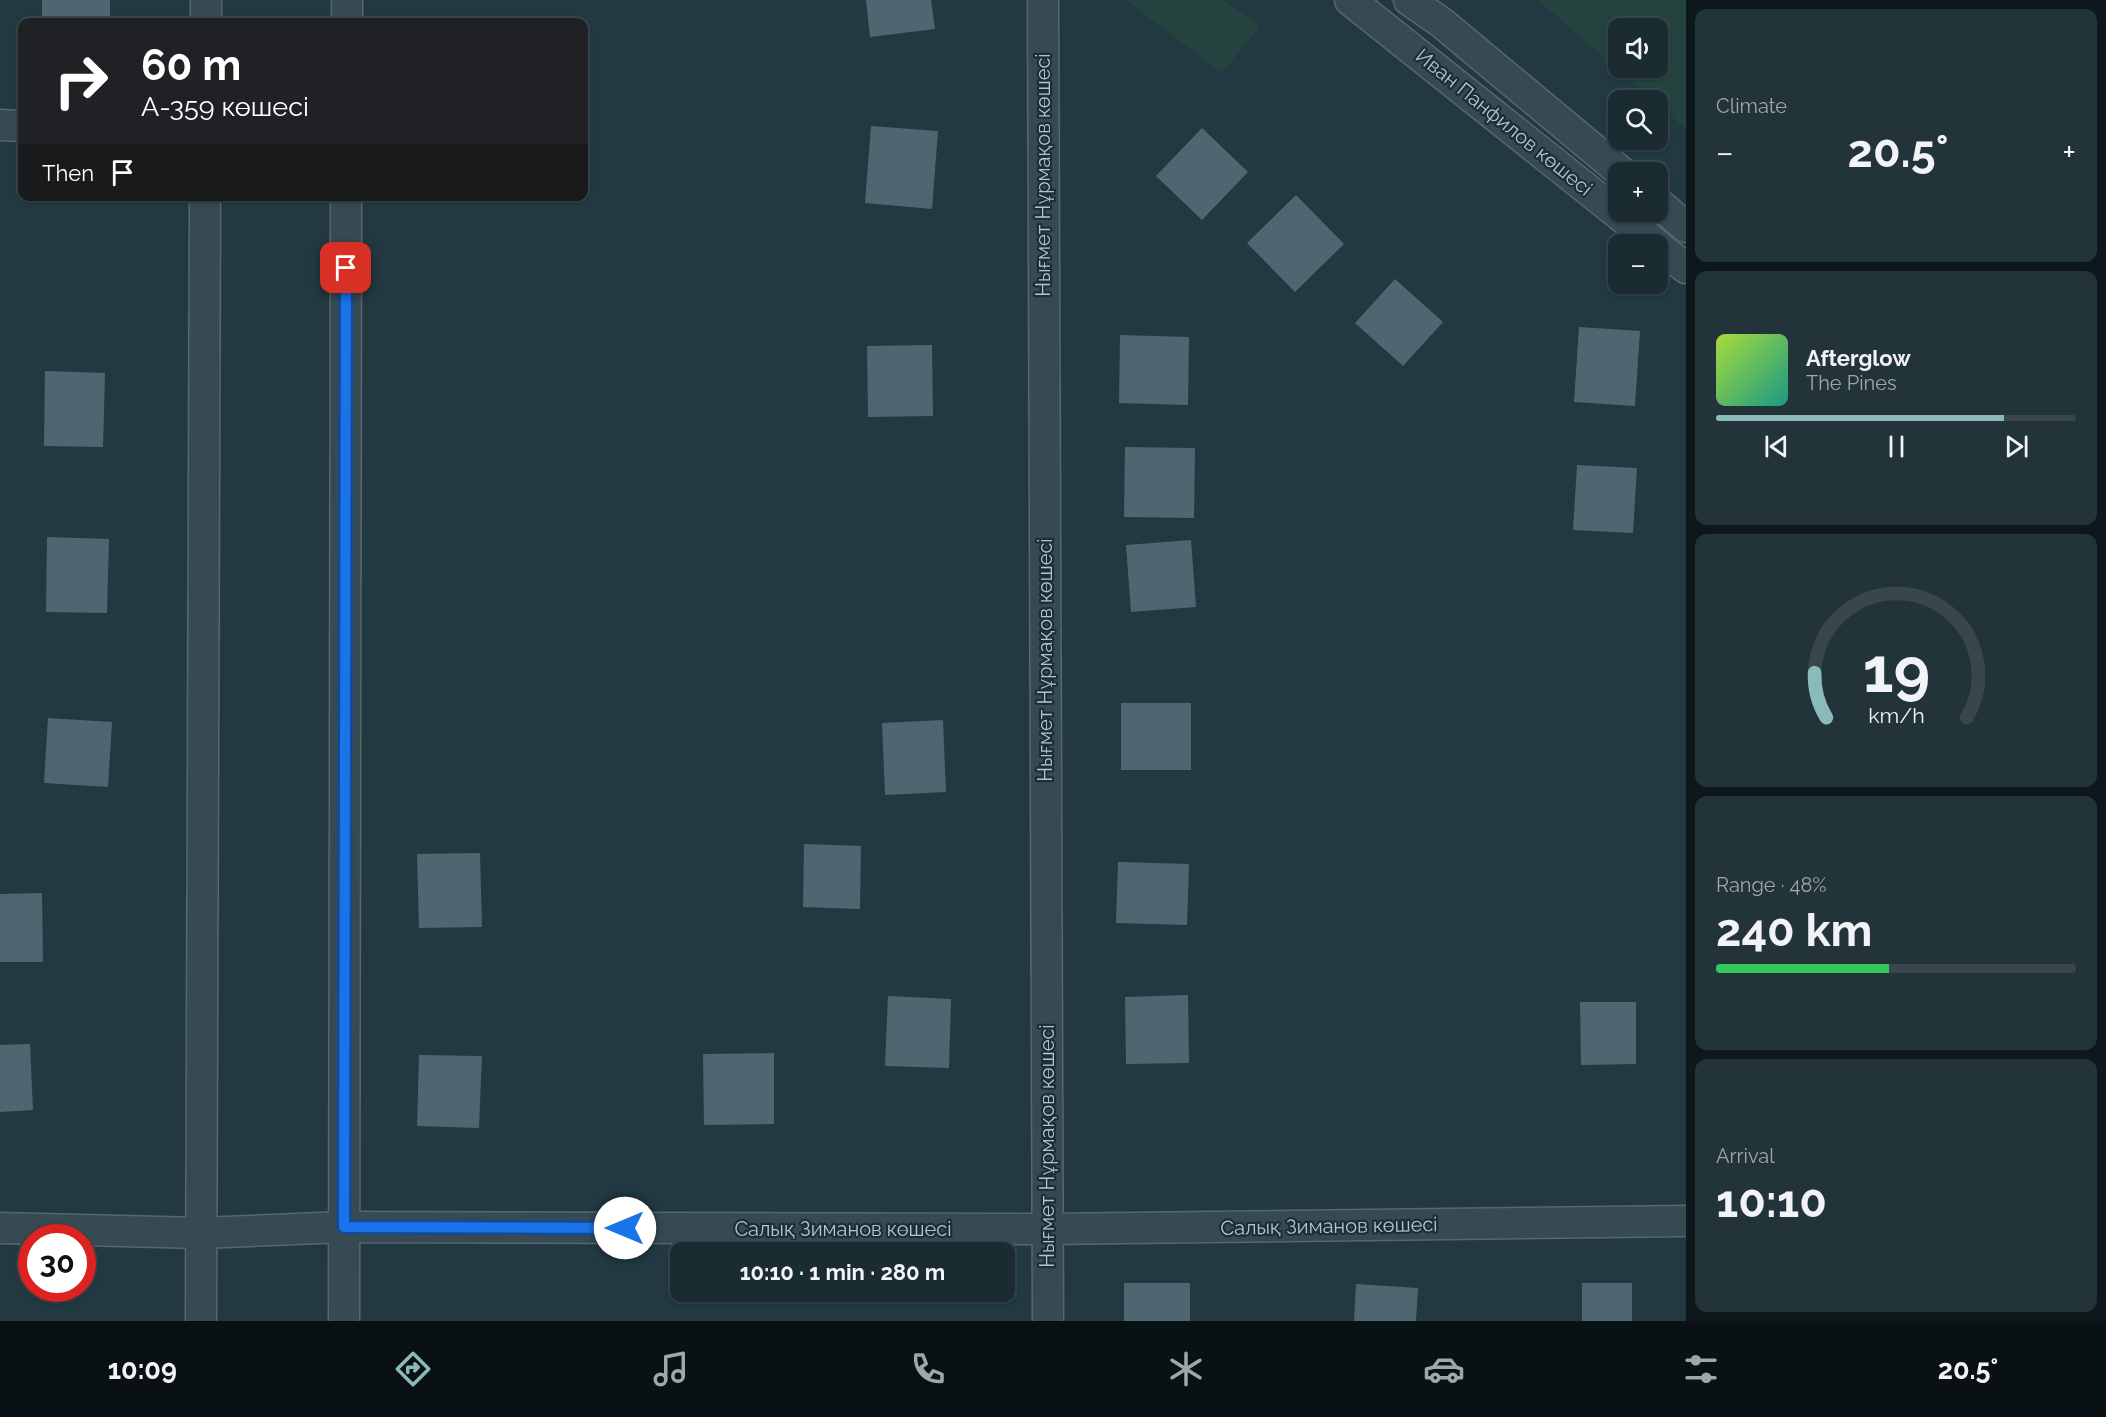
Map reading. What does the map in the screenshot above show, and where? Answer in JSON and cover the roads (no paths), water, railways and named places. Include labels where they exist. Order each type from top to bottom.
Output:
[{"type":"street","points":[[206,0],[206,18]]},
{"type":"street","points":[[347,0],[347,18]]},
{"type":"street","name":"Нығмет Нұрмақов көшесі","points":[[1043,0],[1047,1321]]},
{"type":"street","name":"Иван Панфилов көшесі","points":[[1350,0],[1643,234]]},
{"type":"street","name":"Иван Панфилов көшесі","points":[[1409,0],[1442,23],[1609,162]]},
{"type":"street","points":[[0,125],[18,126]]},
{"type":"street","points":[[201,1321],[205,201]]},
{"type":"street","points":[[344,1321],[346,201]]},
{"type":"street","points":[[1668,212],[1686,227]]},
{"type":"street","name":"Иван Панфилов көшесі","points":[[1668,254],[1686,268]]},
{"type":"street","name":"Салық Зиманов көшесі","points":[[0,1228],[201,1233],[344,1227],[1047,1229],[1686,1221]]}]
